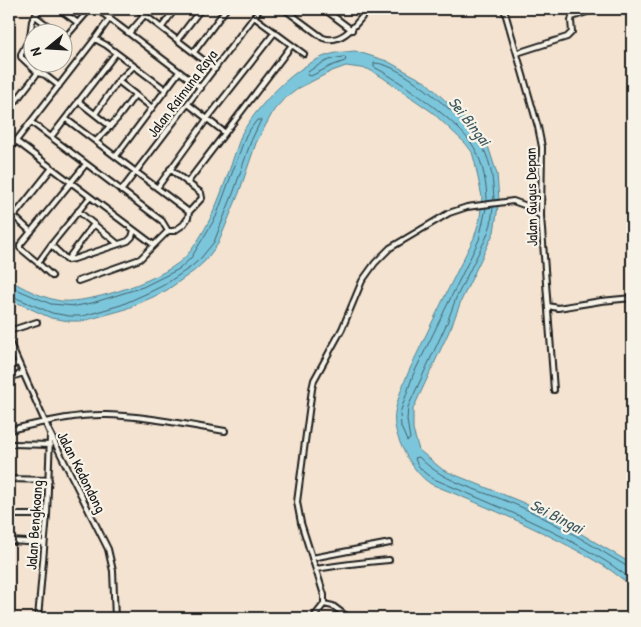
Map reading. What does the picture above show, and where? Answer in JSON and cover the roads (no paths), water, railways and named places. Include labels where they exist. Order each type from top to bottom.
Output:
[{"type":"street","points":[[32,22],[40,9]]},
{"type":"street","points":[[59,9],[78,23]]},
{"type":"street","points":[[72,30],[90,9]]},
{"type":"street","points":[[97,9],[130,32],[201,88]]},
{"type":"street","points":[[137,9],[215,69]]},
{"type":"street","points":[[130,32],[150,9]]},
{"type":"street","points":[[162,27],[175,9]]},
{"type":"street","points":[[178,39],[201,9]]},
{"type":"street","points":[[194,52],[226,9]]},
{"type":"street","name":"Jalan Raimuna Raya","points":[[121,191],[260,9]]},
{"type":"street","points":[[284,9],[291,11],[326,39],[347,34],[352,30],[362,17],[357,9]]},
{"type":"street","points":[[324,9],[352,30]]},
{"type":"street","name":"Jalan Gugus Depan","points":[[504,9],[542,147],[541,216],[554,390]]},
{"type":"street","points":[[517,53],[567,37],[572,32],[572,17],[596,9]]},
{"type":"street","points":[[35,16],[43,22]]},
{"type":"street","points":[[254,17],[304,54]]},
{"type":"street","points":[[9,150],[110,18]]},
{"type":"street","points":[[157,188],[207,119],[275,32]]},
{"type":"street","points":[[95,40],[166,90]]},
{"type":"street","points":[[186,183],[292,44]]},
{"type":"street","points":[[51,137],[116,53]]},
{"type":"street","points":[[95,114],[118,82],[134,66]]},
{"type":"street","points":[[116,156],[179,72]]},
{"type":"street","points":[[9,110],[38,73],[59,86]]},
{"type":"street","points":[[118,82],[151,107]]},
{"type":"street","points":[[96,141],[111,127],[135,95]]},
{"type":"street","points":[[78,100],[111,127]]},
{"type":"street","points":[[188,104],[224,132]]},
{"type":"street","points":[[66,119],[189,212]]},
{"type":"street","points":[[31,122],[162,221],[168,230],[174,231],[180,228],[188,218],[189,212],[202,198],[202,195],[170,169]]},
{"type":"street","points":[[16,141],[154,245]]},
{"type":"street","points":[[52,276],[20,246],[86,164]]},
{"type":"street","points":[[31,232],[14,216],[52,168]]},
{"type":"street","points":[[38,263],[90,197]]},
{"type":"street","points":[[314,618],[324,604],[324,595],[297,510],[297,502],[314,380],[342,329],[362,281],[381,256],[404,239],[449,213],[467,207],[508,201],[518,202],[541,216]]},
{"type":"street","points":[[78,211],[118,244]]},
{"type":"street","points":[[67,260],[94,224]]},
{"type":"street","points":[[67,260],[128,241],[132,237],[134,230]]},
{"type":"street","points":[[78,281],[140,259],[168,230]]},
{"type":"street","points":[[51,245],[67,260]]},
{"type":"street","points":[[548,306],[558,308],[631,298]]},
{"type":"street","points":[[9,331],[37,322]]},
{"type":"street","name":"Jalan Kedondong","points":[[9,341],[11,352],[23,372],[50,433],[108,549],[113,571],[115,618]]},
{"type":"street","points":[[9,367],[18,363]]},
{"type":"street","points":[[9,378],[23,372]]},
{"type":"street","points":[[9,430],[77,417],[108,415],[225,431]]},
{"type":"street","name":"Jalan Bengkoang","points":[[38,618],[47,515],[50,433]]},
{"type":"street","points":[[13,444],[51,445]]},
{"type":"street","points":[[9,479],[49,480]]},
{"type":"street","points":[[9,515],[47,515]]},
{"type":"street","points":[[9,541],[44,543]]},
{"type":"street","points":[[312,558],[390,543]]},
{"type":"street","points":[[316,569],[390,560]]},
{"type":"street","points":[[324,604],[333,606],[348,618]]},
{"type":"water","name":"Sei Bingai","points":[[355,51],[387,61],[427,83],[479,133],[488,146],[497,174],[499,200],[494,232],[413,409],[413,430],[419,450],[443,470],[524,503],[563,523],[632,564],[632,586],[604,566],[541,532],[431,484],[417,471],[404,452],[396,431],[395,412],[397,402],[412,364],[474,238],[480,218],[482,197],[472,152],[466,144],[432,112],[368,69],[346,66],[332,71],[299,88],[283,100],[274,110],[256,143],[239,193],[218,244],[205,261],[194,271],[167,290],[123,310],[83,321],[51,318],[9,299],[9,279],[48,298],[74,301],[129,288],[164,272],[178,263],[188,254],[206,227],[220,196],[242,133],[268,98],[303,67],[328,55]]}]
